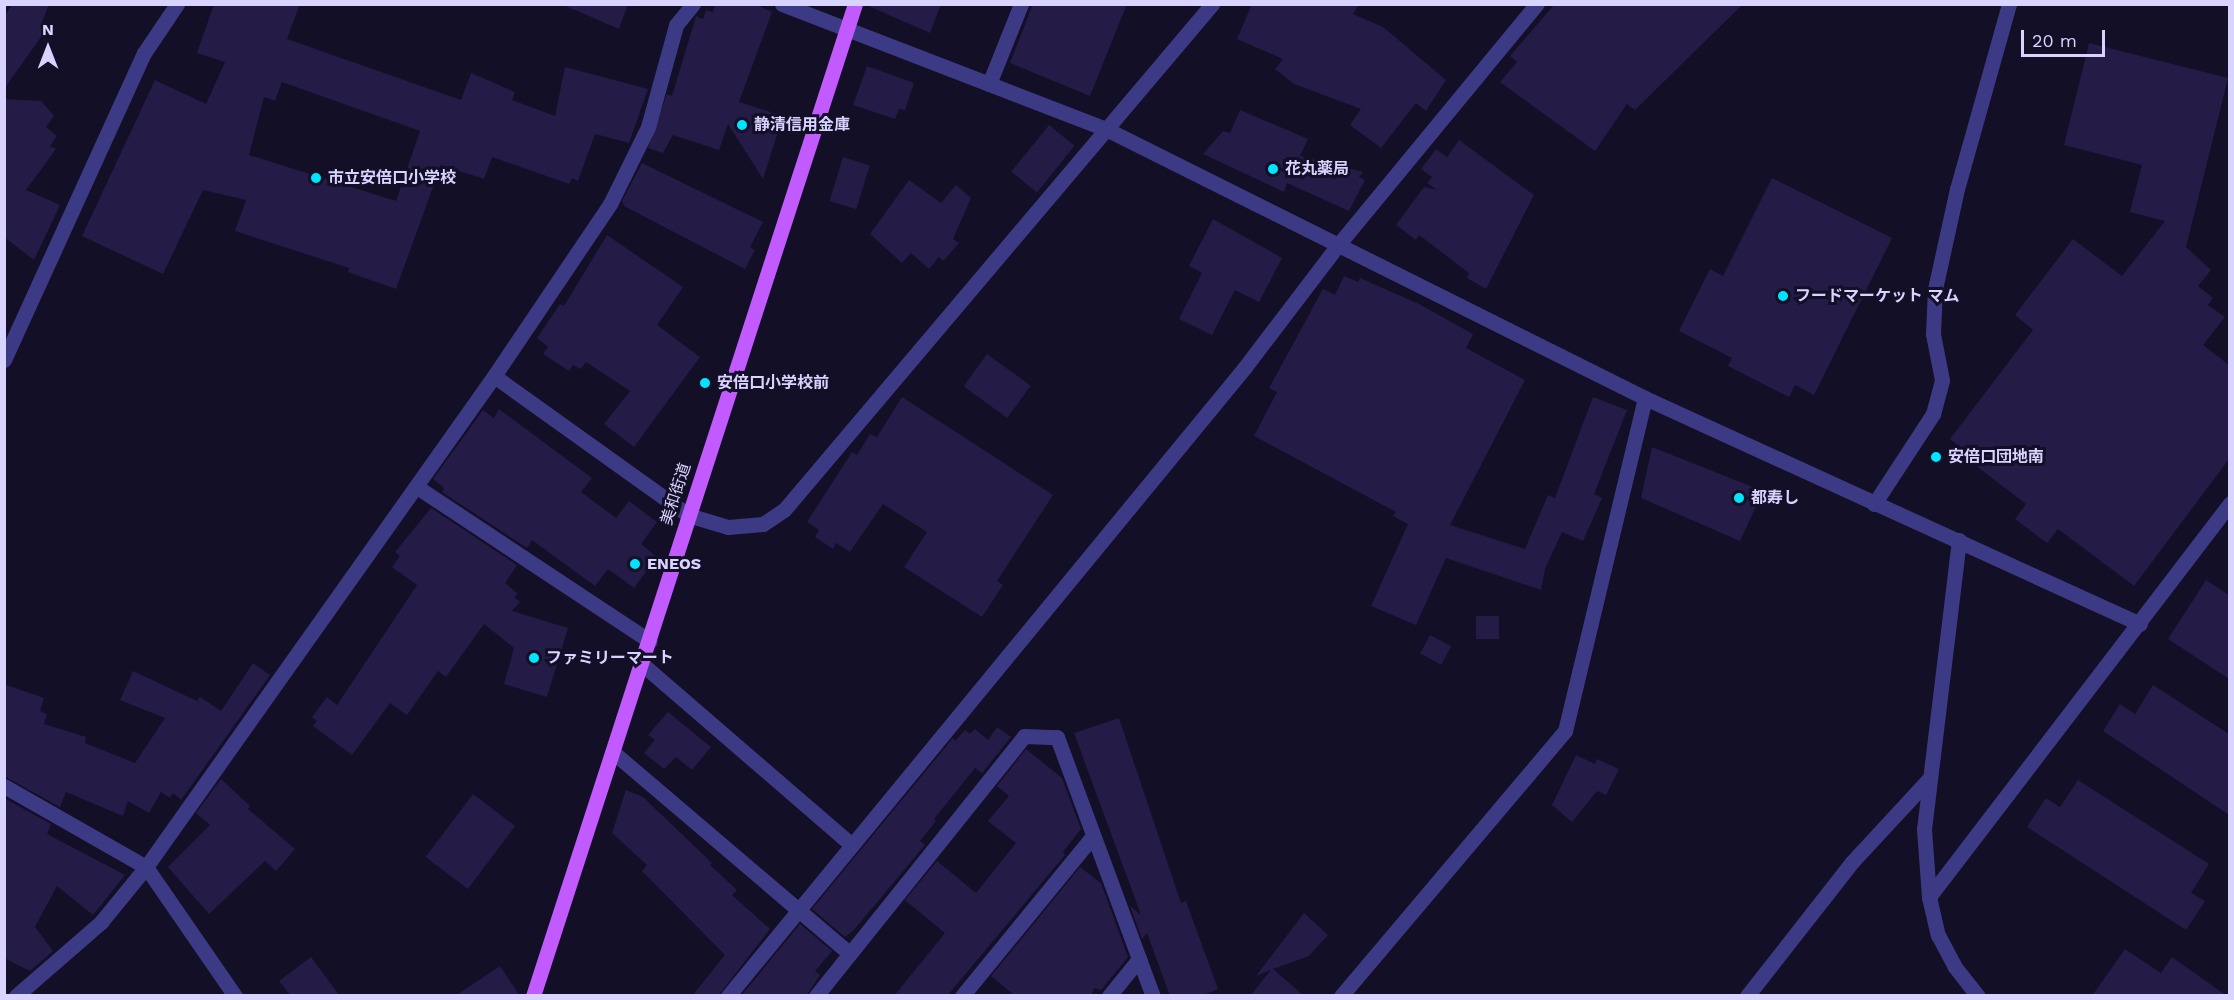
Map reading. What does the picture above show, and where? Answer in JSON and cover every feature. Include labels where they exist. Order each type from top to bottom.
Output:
[{"type":"main road","name":"美和街道","points":[[533,996],[614,753],[688,515],[855,4]]},
{"type":"street","points":[[4,360],[144,53],[177,4]]},
{"type":"street","points":[[16,996],[101,922],[146,867],[494,376],[610,204],[648,127],[676,25],[693,4]]},
{"type":"street","points":[[782,4],[1108,130],[1645,398],[2140,624]]},
{"type":"street","points":[[989,84],[1021,4]]},
{"type":"street","points":[[494,376],[688,515],[728,527],[763,524],[784,510],[950,311],[1108,130],[1212,4]]},
{"type":"street","points":[[728,996],[1245,368],[1338,245],[1537,4]]},
{"type":"street","points":[[1874,504],[1933,414],[1942,380],[1933,334],[1935,289],[1957,189],[2009,4]]},
{"type":"street","points":[[1341,996],[1565,731],[1645,398]]},
{"type":"street","points":[[417,487],[650,641]]},
{"type":"street","points":[[1929,897],[2140,624],[2229,503]]},
{"type":"street","points":[[1959,540],[1928,780],[1924,829],[1929,897],[1938,935],[1955,967],[1978,996]]},
{"type":"street","points":[[642,664],[852,845]]},
{"type":"street","points":[[816,996],[848,952],[1024,736],[1057,738],[1153,996]]},
{"type":"street","points":[[614,753],[848,952]]},
{"type":"street","points":[[1747,996],[1852,862],[1928,780]]},
{"type":"street","points":[[4,786],[146,867],[235,996]]},
{"type":"street","points":[[962,996],[1094,836]]},
{"type":"street","points":[[1109,996],[1139,959]]},
{"type":"building","points":[[13,4],[49,4],[40,27],[46,30],[4,89],[4,16]]},
{"type":"building","points":[[214,4],[300,4],[287,39],[461,100],[471,73],[515,92],[512,100],[555,116],[565,67],[648,89],[629,143],[595,134],[578,181],[572,178],[569,184],[492,157],[484,179],[441,165],[396,289],[348,272],[349,268],[235,231],[246,200],[203,190],[163,274],[82,236],[155,80],[206,104],[225,62],[197,53]],"holes":[[[282,82],[420,131],[396,201],[249,155],[264,97],[275,101]]]},
{"type":"building","points":[[561,4],[628,4],[619,29]]},
{"type":"building","points":[[715,4],[755,4],[772,12],[739,102],[783,116],[763,179],[728,124],[719,150],[673,135],[663,153],[648,148],[667,94],[672,96],[696,16],[703,19],[706,10],[713,12]]},
{"type":"building","points":[[864,4],[941,4],[930,33]]},
{"type":"building","points":[[1033,4],[1127,4],[1090,96],[1010,63]]},
{"type":"building","points":[[1252,4],[1359,4],[1353,14],[1383,27],[1446,80],[1426,111],[1416,103],[1381,148],[1350,125],[1361,109],[1294,84],[1275,69],[1283,59],[1237,39]]},
{"type":"building","points":[[1555,4],[1743,4],[1635,110],[1627,104],[1595,151],[1500,82],[1517,62],[1510,56]]},
{"type":"building","points":[[2089,43],[2228,78],[2186,247],[2211,270],[2198,286],[2213,298],[2208,305],[2225,317],[2203,345],[2229,365],[2229,459],[2134,586],[2058,529],[2047,543],[2015,519],[2026,504],[1971,462],[1974,458],[1950,439],[2033,330],[2015,315],[2073,239],[2122,276],[2165,221],[2130,212],[2142,165],[2064,145]]},
{"type":"building","points":[[867,66],[914,83],[905,110],[899,109],[895,119],[853,105]]},
{"type":"building","points":[[4,99],[41,101],[54,116],[46,127],[57,136],[50,146],[56,149],[26,190],[60,205],[34,260],[4,237]]},
{"type":"building","points":[[1240,110],[1308,139],[1300,156],[1363,172],[1359,177],[1365,180],[1349,211],[1287,183],[1284,192],[1203,154],[1223,131],[1230,133]]},
{"type":"building","points":[[1049,125],[1075,146],[1037,192],[1011,172]]},
{"type":"building","points":[[1459,140],[1534,195],[1486,289],[1467,278],[1469,273],[1419,235],[1416,240],[1396,225],[1424,187],[1437,190],[1427,183],[1432,177],[1421,169],[1436,149],[1447,157]]},
{"type":"building","points":[[843,157],[870,165],[856,209],[830,201]]},
{"type":"building","points":[[642,163],[763,222],[750,247],[755,250],[745,269],[624,206],[622,201]]},
{"type":"building","points":[[1772,178],[1892,238],[1814,395],[1795,385],[1789,397],[1728,366],[1732,358],[1679,331],[1710,269],[1723,276]]},
{"type":"building","points":[[909,180],[941,203],[956,185],[971,198],[953,239],[959,243],[943,261],[939,257],[929,269],[911,253],[902,263],[870,234]]},
{"type":"building","points":[[1213,219],[1282,258],[1259,302],[1235,290],[1212,335],[1179,319],[1202,273],[1189,266]]},
{"type":"building","points":[[607,235],[683,287],[657,325],[700,357],[634,447],[604,424],[630,391],[586,362],[581,369],[573,365],[569,371],[543,354],[548,347],[537,338],[560,304],[564,306]]},
{"type":"building","points":[[1344,276],[1358,282],[1360,278],[1419,304],[1473,334],[1466,348],[1525,380],[1450,525],[1525,549],[1548,495],[1555,498],[1593,397],[1627,410],[1594,494],[1602,498],[1583,541],[1562,532],[1545,569],[1541,590],[1446,558],[1416,625],[1371,606],[1408,524],[1393,516],[1396,512],[1254,436],[1277,392],[1269,388],[1323,289],[1335,295]]},
{"type":"building","points":[[987,354],[1031,386],[1007,418],[963,386]]},
{"type":"building","points":[[902,397],[1053,495],[997,581],[1003,585],[982,617],[904,567],[927,532],[883,504],[850,552],[836,543],[833,549],[815,537],[819,530],[807,522],[852,452],[857,455],[870,434],[877,437]]},
{"type":"building","points":[[499,409],[592,478],[581,492],[616,518],[629,501],[657,522],[641,544],[657,557],[634,588],[608,569],[595,586],[532,540],[527,548],[442,492],[444,488],[433,479],[483,410],[494,418]]},
{"type":"building","points":[[1652,447],[1763,491],[1740,541],[1641,498]]},
{"type":"building","points":[[431,508],[517,565],[505,583],[518,594],[514,597],[520,602],[512,611],[568,628],[547,697],[504,684],[514,648],[484,624],[446,677],[438,671],[407,715],[390,703],[352,755],[313,726],[317,721],[312,717],[327,697],[337,705],[417,585],[392,567],[400,556],[395,552]]},
{"type":"building","points":[[2206,580],[2229,595],[2229,679],[2168,639]]},
{"type":"building","points":[[1476,616],[1499,616],[1499,639],[1476,639]]},
{"type":"building","points":[[1430,635],[1451,646],[1441,665],[1420,654]]},
{"type":"building","points":[[253,663],[270,675],[181,800],[173,793],[170,798],[161,792],[149,813],[128,801],[123,816],[66,792],[60,807],[4,776],[4,684],[44,698],[40,711],[47,714],[44,724],[86,737],[85,743],[135,763],[165,718],[120,700],[133,671],[197,701],[200,697],[221,711]]},
{"type":"building","points":[[2153,685],[2229,734],[2229,815],[2103,731],[2120,704],[2135,714]]},
{"type":"building","points":[[668,712],[711,747],[692,770],[676,757],[664,769],[644,753],[655,740],[648,735]]},
{"type":"building","points":[[1119,718],[1181,903],[1186,901],[1218,989],[1201,996],[1170,996],[1147,933],[1142,939],[1130,906],[1141,915],[1074,733]]},
{"type":"building","points":[[997,727],[1011,737],[982,773],[975,768],[934,819],[936,821],[920,841],[925,845],[853,931],[845,937],[812,909],[953,738],[955,741],[965,730],[970,734],[975,729],[988,740]]},
{"type":"building","points":[[1026,749],[1062,778],[1081,829],[1063,852],[1065,855],[947,996],[894,996],[945,933],[905,900],[937,861],[976,893],[1016,843],[988,821],[1009,796],[997,786]]},
{"type":"building","points":[[1576,755],[1595,764],[1597,759],[1619,769],[1606,795],[1597,791],[1572,822],[1552,805]]},
{"type":"building","points":[[221,779],[250,806],[248,809],[295,849],[276,871],[265,861],[209,914],[168,867],[210,825],[196,813]]},
{"type":"building","points":[[2078,780],[2209,864],[2191,893],[2205,901],[2186,930],[2027,827],[2046,798],[2060,807]]},
{"type":"building","points":[[626,790],[643,797],[712,863],[710,865],[737,890],[732,895],[770,929],[718,996],[692,996],[725,955],[642,871],[647,865],[612,833]]},
{"type":"building","points":[[473,794],[515,826],[468,889],[425,857]]},
{"type":"building","points":[[4,798],[51,824],[47,834],[125,875],[93,915],[57,886],[35,927],[53,951],[30,971],[4,958]]},
{"type":"building","points":[[1080,867],[1101,883],[1128,957],[1101,990],[1094,988],[1091,996],[1015,996],[991,976]]},
{"type":"building","points":[[1304,913],[1328,935],[1309,956],[1273,969],[1304,996],[1250,996],[1271,970],[1256,976]]},
{"type":"building","points":[[800,924],[832,951],[815,971],[820,975],[806,996],[741,996]]},
{"type":"building","points":[[2125,949],[2161,973],[2172,957],[2227,996],[2092,996]]},
{"type":"building","points":[[311,957],[340,996],[291,996],[279,981]]},
{"type":"building","points":[[500,966],[520,996],[455,996]]},
{"type":"place","name":"静清信用金庫","points":[[742,125]]},
{"type":"place","name":"花丸薬局","points":[[1273,169]]},
{"type":"place","name":"市立安倍口小学校","points":[[316,178]]},
{"type":"place","name":"フードマーケット マム","points":[[1783,296]]},
{"type":"place","name":"安倍口小学校前","points":[[705,383]]},
{"type":"place","name":"安倍口団地南","points":[[1936,457]]},
{"type":"place","name":"都寿し","points":[[1739,498]]},
{"type":"place","name":"ENEOS","points":[[635,564]]},
{"type":"place","name":"ファミリーマート","points":[[534,658]]}]
